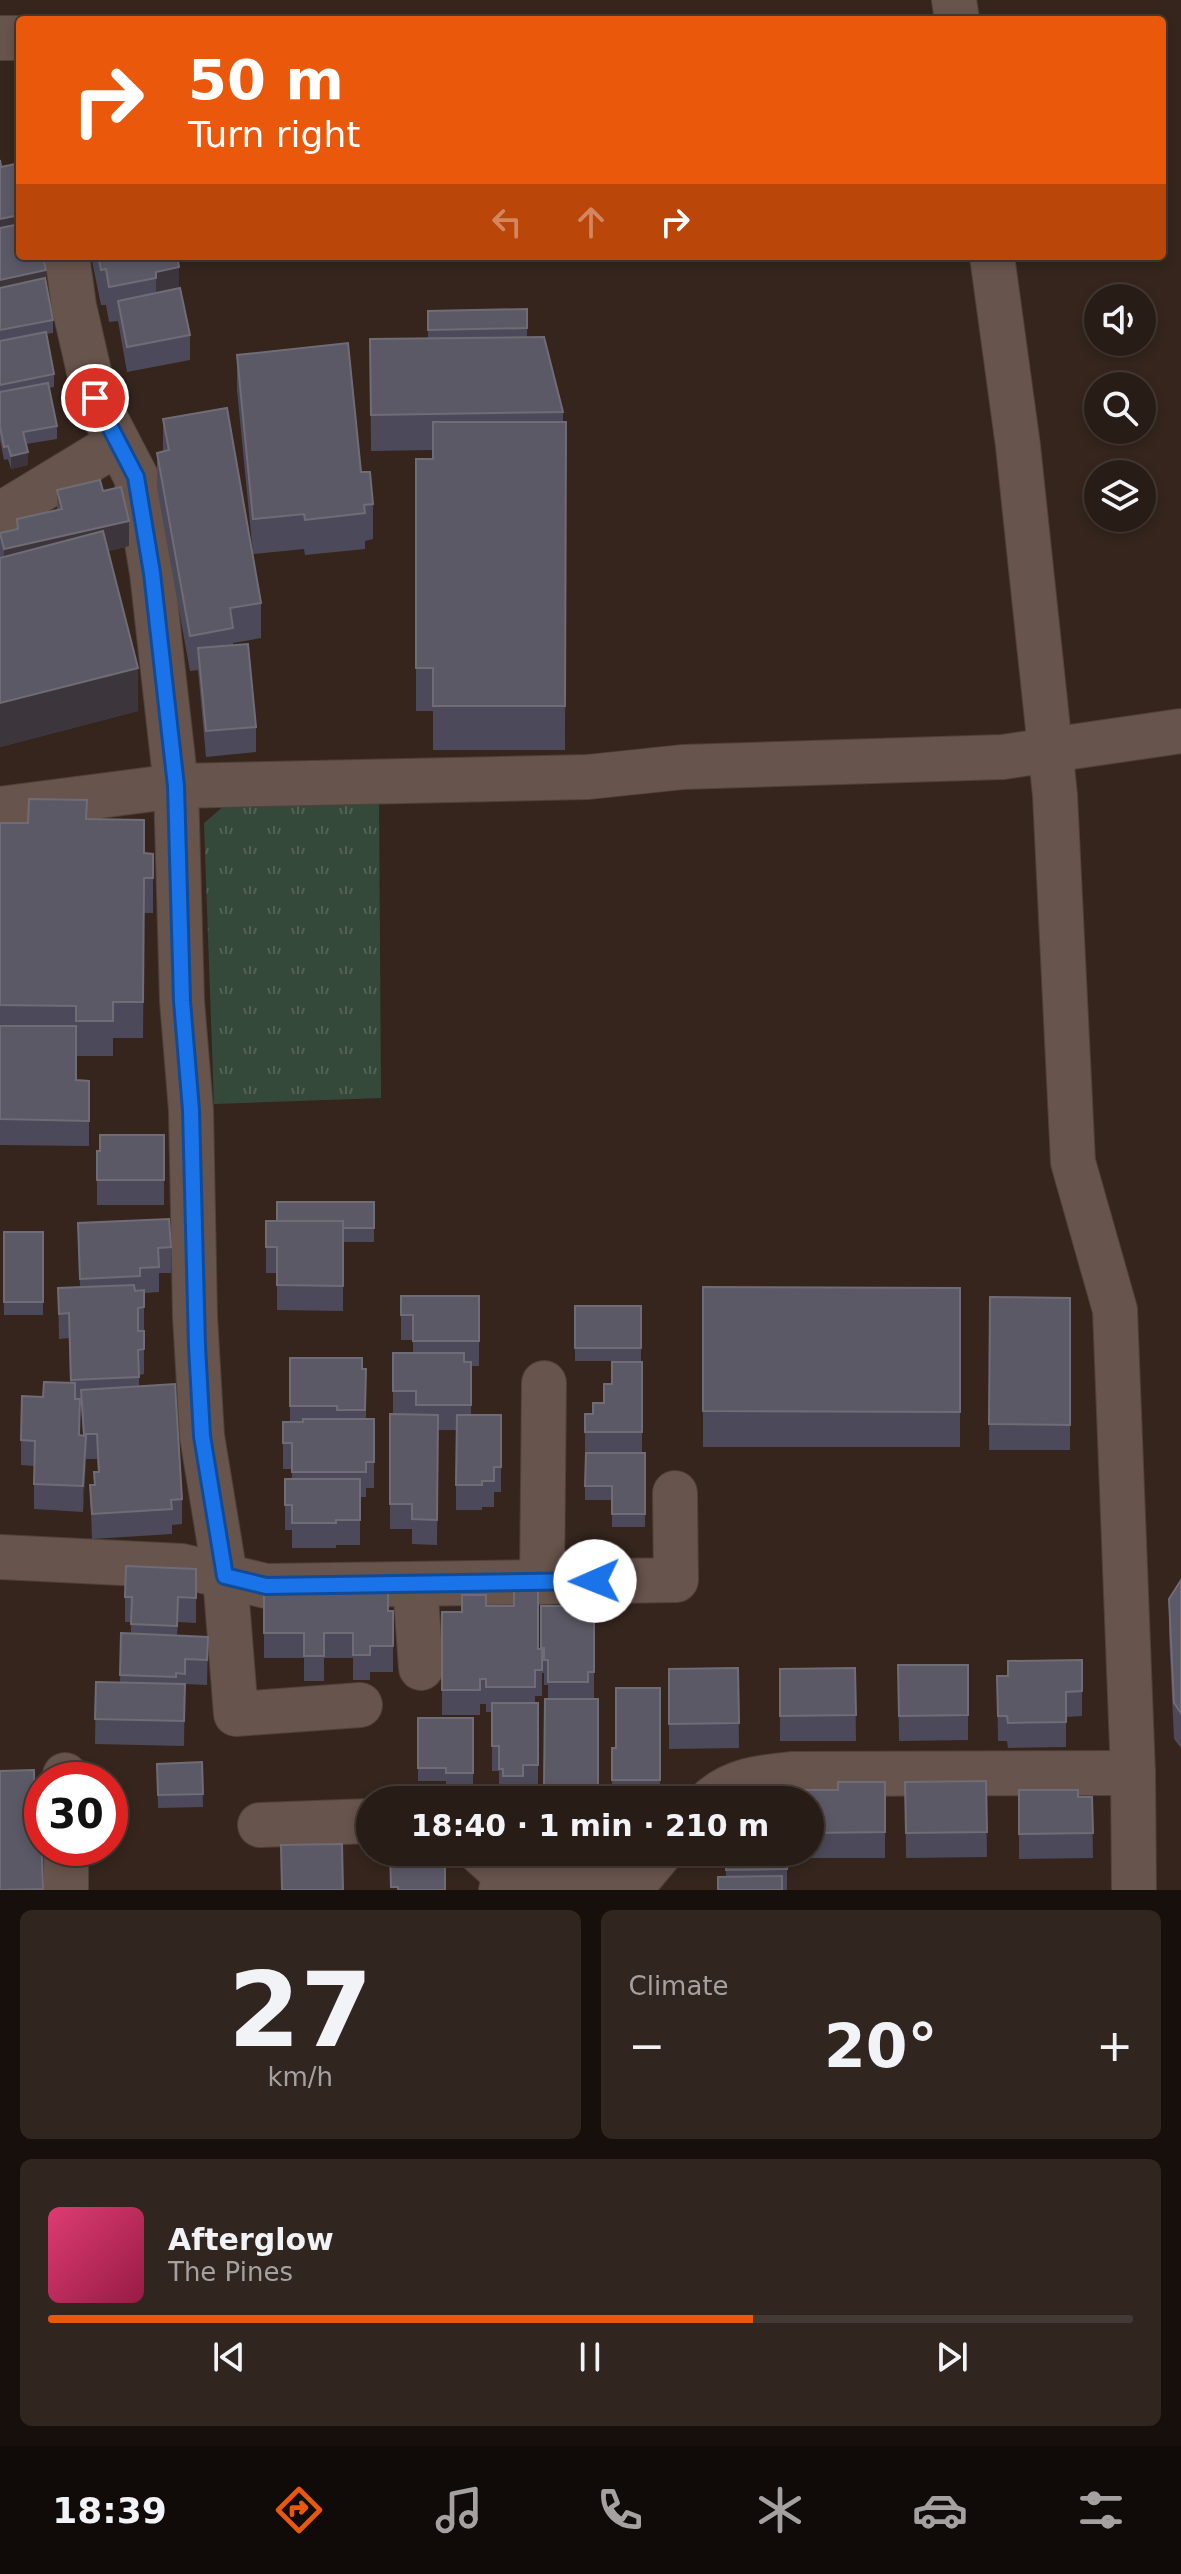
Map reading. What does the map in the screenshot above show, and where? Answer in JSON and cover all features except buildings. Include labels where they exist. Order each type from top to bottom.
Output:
[{"type":"street","points":[[68,260],[74,306],[95,398],[136,477],[152,573],[176,786],[182,1001],[191,1110],[202,1436],[225,1576],[236,1714],[360,1705]]},
{"type":"street","points":[[993,260],[1019,462],[1055,795],[1073,1162],[1115,1310],[1133,1773],[1134,1890]]},
{"type":"street","points":[[1,514],[118,443]]},
{"type":"street","points":[[0,809],[176,786],[588,777],[683,767],[1003,757],[1181,731]]},
{"type":"street","points":[[542,1582],[544,1383]]},
{"type":"street","points":[[0,1557],[182,1566],[266,1586],[676,1580],[675,1493]]},
{"type":"street","points":[[415,1584],[421,1668]]},
{"type":"street","points":[[732,1786],[752,1778],[793,1774],[1133,1773]]},
{"type":"street","points":[[260,1825],[356,1822]]},
{"type":"street","points":[[66,1866],[66,1890]]},
{"type":"street","points":[[491,1866],[506,1886],[541,1870],[572,1868],[602,1875],[632,1889],[650,1866]]},
{"type":"green space","points":[[379,800],[381,1098],[214,1104],[204,823],[225,805]]},
{"type":"route","points":[[95,398],[136,477],[152,573],[176,786],[182,1001],[191,1110],[195,1316],[202,1436],[225,1576],[266,1586],[595,1581]]}]
